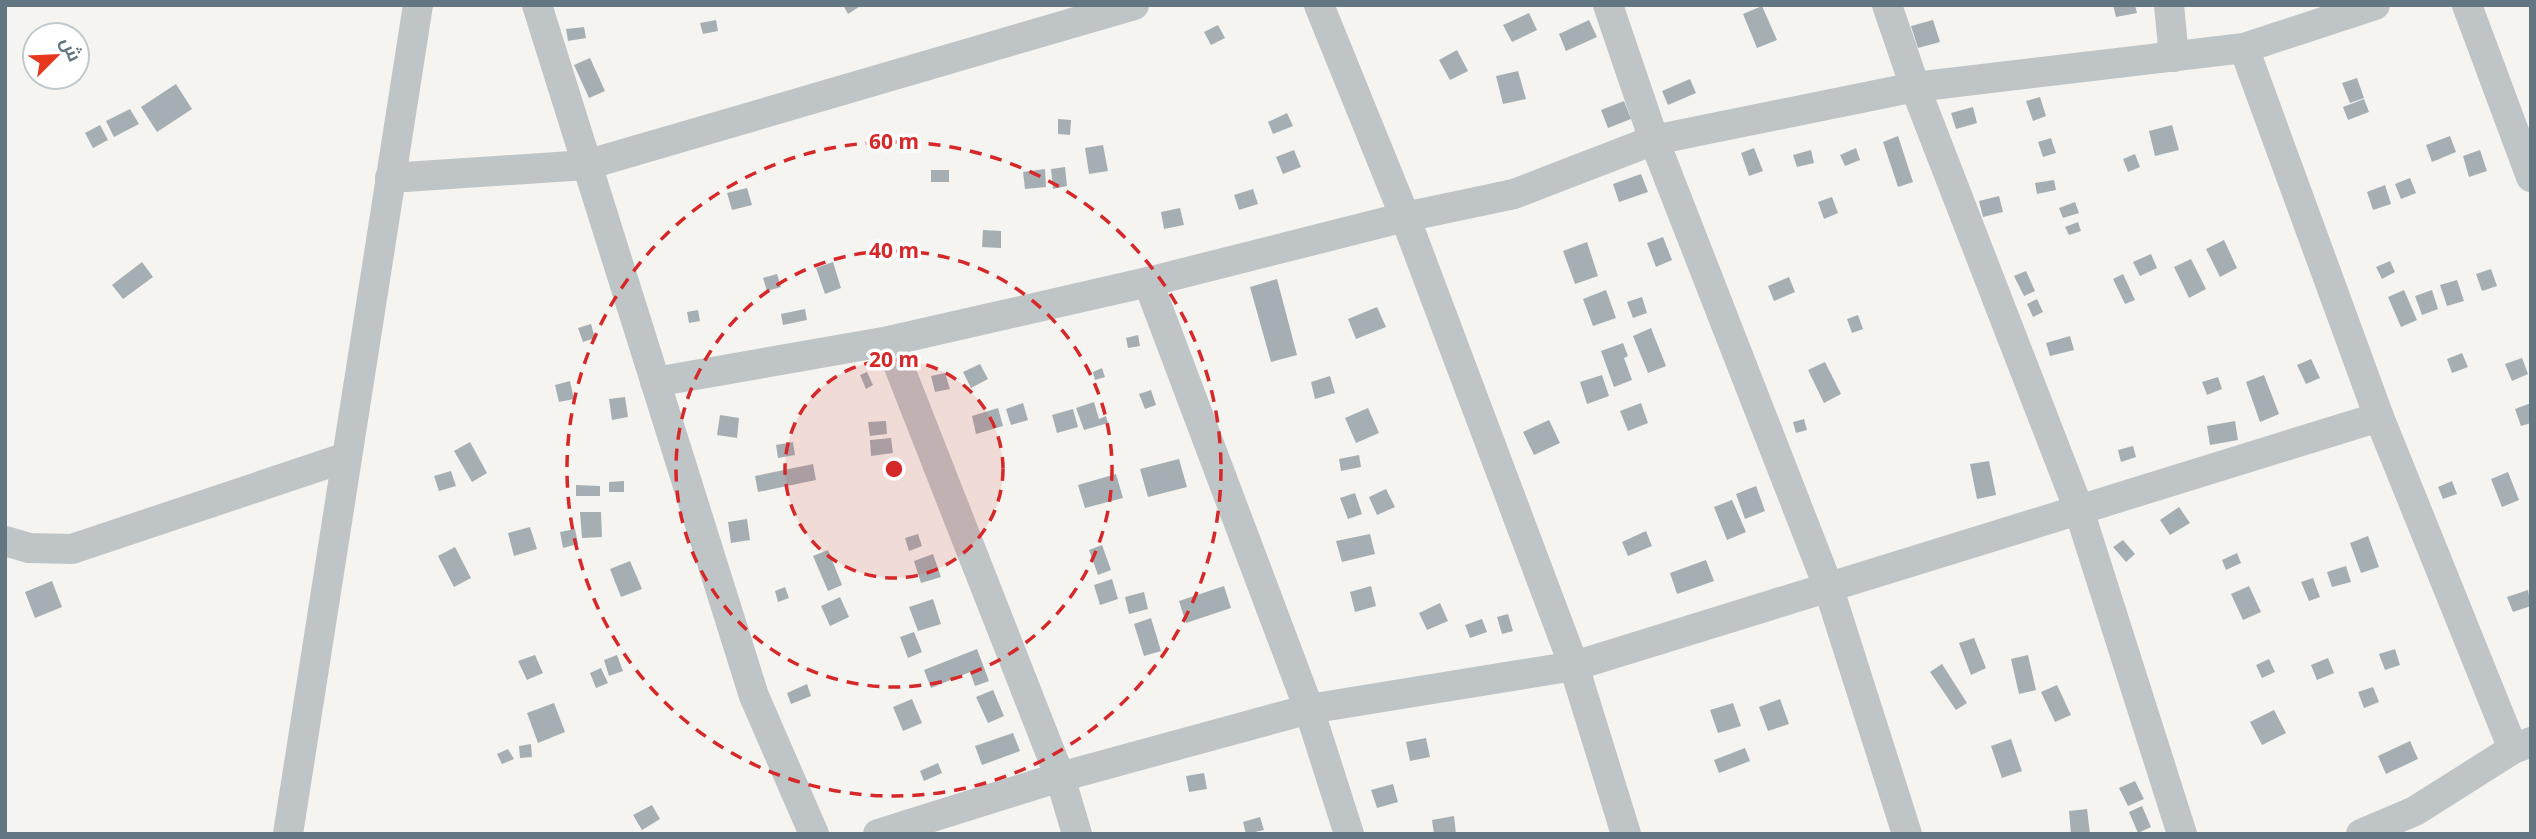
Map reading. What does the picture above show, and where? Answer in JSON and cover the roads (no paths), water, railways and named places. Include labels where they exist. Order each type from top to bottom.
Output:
[{"type":"street","points":[[288,834],[418,5]]},
{"type":"street","points":[[537,5],[754,696],[814,834]]},
{"type":"street","points":[[390,178],[586,165],[1134,5]]},
{"type":"street","points":[[1319,5],[1405,217],[1574,666],[1626,834]]},
{"type":"street","points":[[1608,5],[1654,140],[1828,586],[1907,834]]},
{"type":"street","points":[[1887,5],[1915,87],[2078,510],[2182,834]]},
{"type":"street","points":[[2169,5],[2174,57]]},
{"type":"street","points":[[655,382],[889,341],[1148,282],[1405,217],[1514,194],[1654,140],[1915,87],[2244,48],[2375,5]]},
{"type":"street","points":[[2467,5],[2531,177]]},
{"type":"street","points":[[2244,48],[2379,417],[2522,745],[2419,823],[2361,834]]},
{"type":"street","points":[[1148,282],[1309,709],[1349,834]]},
{"type":"street","points":[[889,341],[1060,776],[1077,834]]},
{"type":"street","points":[[878,834],[1060,776],[1309,709],[1574,666],[2379,417]]},
{"type":"street","points":[[5,541],[29,548],[72,550],[347,457]]}]
